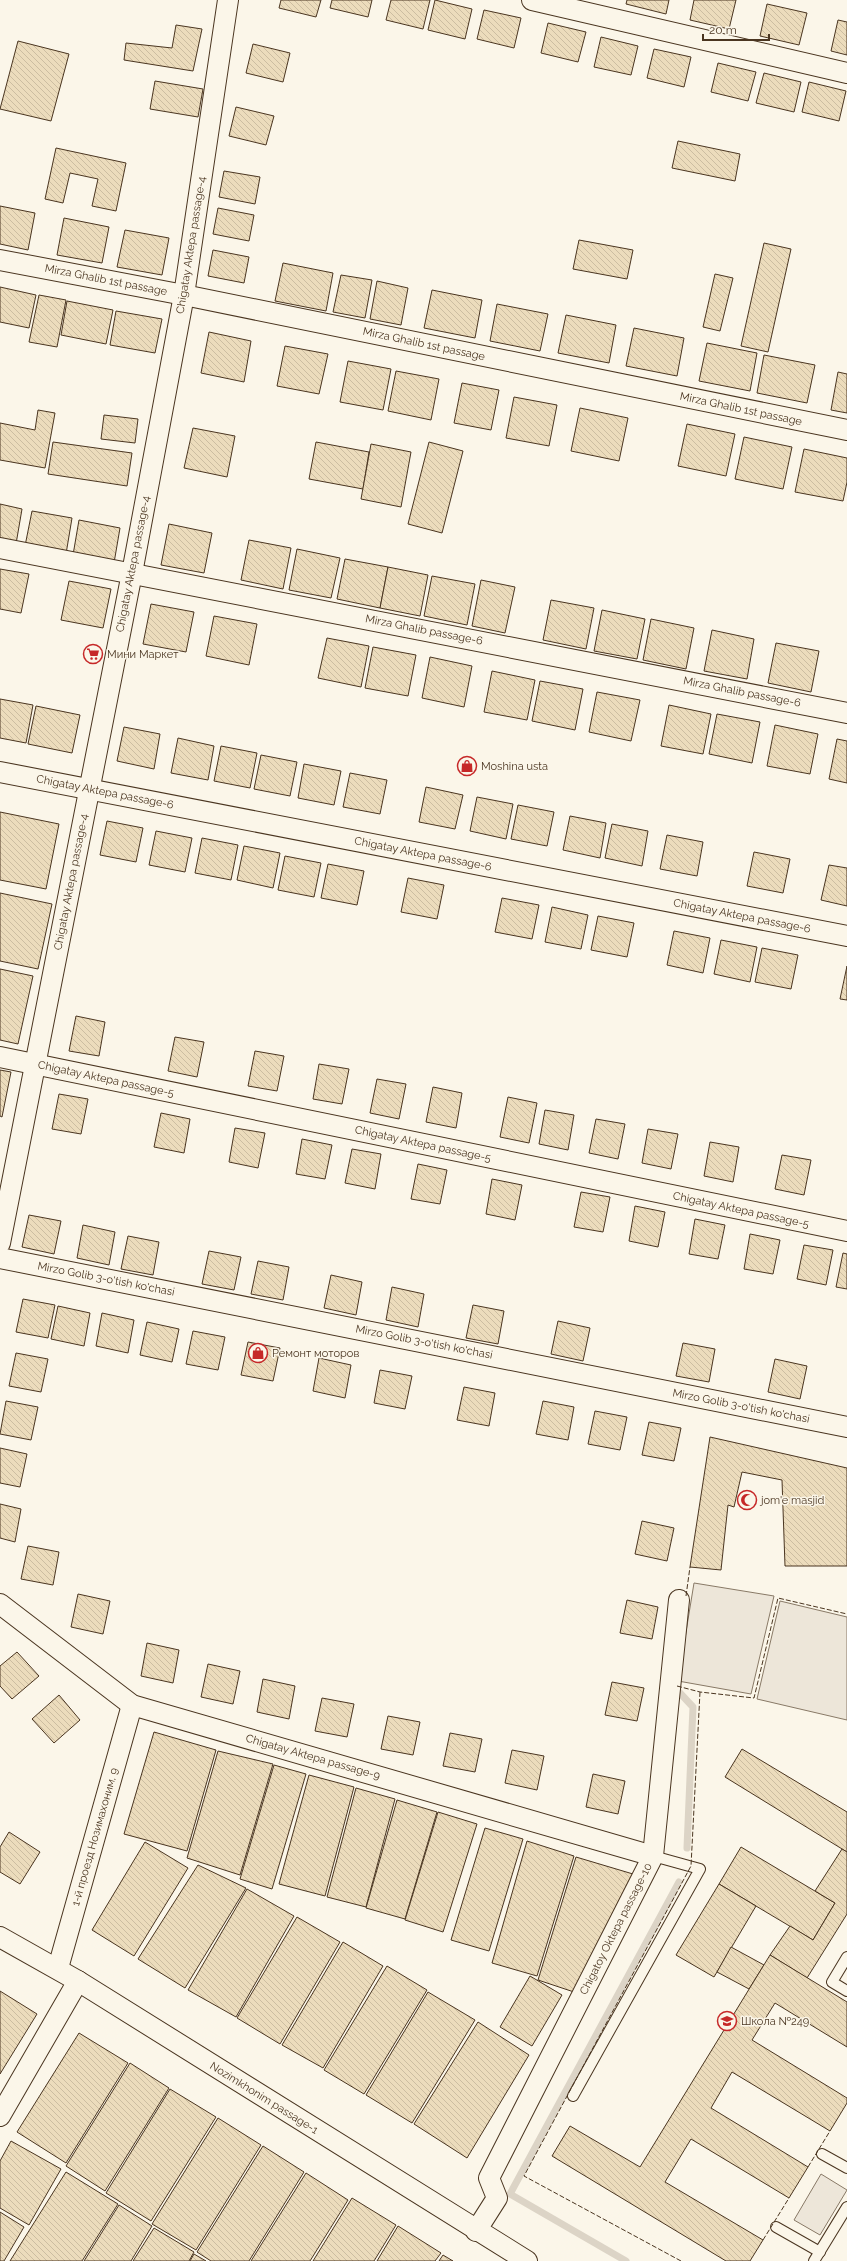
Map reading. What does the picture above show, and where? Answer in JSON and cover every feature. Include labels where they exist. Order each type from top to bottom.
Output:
[{"type":"street","name":"Chigatay Aktepa passage-4","points":[[0,1243],[132,573],[184,295],[228,0]]},
{"type":"street","points":[[532,0],[847,73]]},
{"type":"street","name":"Mirza Ghalib 1st passage","points":[[0,260],[184,295],[847,430]]},
{"type":"street","name":"Mirza Ghalib passage-6","points":[[0,548],[847,713]]},
{"type":"street","name":"Chigatay Aktepa passage-6","points":[[0,772],[847,936]]},
{"type":"street","name":"Chigatay Aktepa passage-5","points":[[0,1057],[847,1231]]},
{"type":"street","name":"Mirzo Golib 3-o'tish ko'chasi","points":[[0,1258],[847,1427]]},
{"type":"street","name":"Chigatoy Oktepa passage-10","points":[[476,2231],[497,2198],[489,2178],[653,1856],[679,1600]]},
{"type":"street","name":"Chigatay Aktepa passage-9","points":[[0,1604],[132,1705],[653,1856]]},
{"type":"street","name":"1-й проезд Нозимахоним, 9","points":[[58,1968],[132,1705]]},
{"type":"street","name":"Nozimkhonim passage-1","points":[[0,1937],[58,1968],[476,2231],[527,2261]]},
{"type":"street","points":[[0,2116],[78,1981]]},
{"type":"lane","points":[[573,2096],[700,1869],[653,1856]]},
{"type":"lane","points":[[847,1957],[832,1982],[847,1991]]},
{"type":"lane","points":[[822,2154],[847,2168]]},
{"type":"lane","points":[[814,2261],[847,2207]]},
{"type":"lane","points":[[776,2227],[820,2252]]},
{"type":"shaded area","points":[[694,1583],[774,1596],[751,1694],[678,1681]]},
{"type":"shaded area","points":[[780,1601],[847,1617],[847,1720],[757,1699]]},
{"type":"shaded area","points":[[821,2174],[847,2190],[820,2235],[794,2220]]},
{"type":"building","points":[[281,0],[321,0],[316,17],[279,8]]},
{"type":"building","points":[[332,0],[372,0],[368,17],[330,8]]},
{"type":"building","points":[[391,0],[430,0],[423,29],[386,20]]},
{"type":"building","points":[[435,0],[472,9],[465,39],[428,30]]},
{"type":"building","points":[[627,0],[669,0],[666,14],[626,4]]},
{"type":"building","points":[[694,0],[736,0],[729,29],[690,20]]},
{"type":"building","points":[[767,4],[807,13],[799,45],[760,36]]},
{"type":"building","points":[[484,10],[521,18],[514,48],[477,39]]},
{"type":"building","points":[[838,20],[847,22],[847,55],[831,51]]},
{"type":"building","points":[[548,23],[586,32],[578,62],[541,53]]},
{"type":"building","points":[[176,25],[202,29],[193,71],[124,60],[126,43],[172,48]]},
{"type":"building","points":[[601,37],[638,46],[631,75],[594,67]]},
{"type":"building","points":[[18,41],[69,54],[51,121],[0,109]]},
{"type":"building","points":[[253,44],[290,53],[283,82],[246,73]]},
{"type":"building","points":[[654,49],[691,57],[684,87],[647,78]]},
{"type":"building","points":[[718,63],[756,72],[748,101],[711,92]]},
{"type":"building","points":[[764,73],[801,82],[794,112],[756,103]]},
{"type":"building","points":[[155,81],[203,89],[198,117],[150,109]]},
{"type":"building","points":[[809,82],[846,91],[839,121],[802,112]]},
{"type":"building","points":[[236,107],[274,116],[266,145],[229,136]]},
{"type":"building","points":[[678,141],[740,154],[735,181],[672,168]]},
{"type":"building","points":[[56,148],[126,163],[116,211],[92,206],[98,179],[70,173],[63,203],[45,199]]},
{"type":"building","points":[[224,171],[260,177],[255,204],[219,197]]},
{"type":"building","points":[[0,206],[35,213],[28,250],[0,244]]},
{"type":"building","points":[[218,208],[254,215],[249,241],[213,234]]},
{"type":"building","points":[[64,218],[109,227],[102,263],[57,255]]},
{"type":"building","points":[[125,230],[169,238],[162,275],[117,267]]},
{"type":"building","points":[[579,240],[633,250],[627,279],[573,269]]},
{"type":"building","points":[[764,243],[791,249],[768,352],[741,346]]},
{"type":"building","points":[[213,250],[249,257],[244,283],[208,276]]},
{"type":"building","points":[[283,263],[333,273],[326,311],[275,301]]},
{"type":"building","points":[[715,274],[733,278],[720,331],[703,327]]},
{"type":"building","points":[[341,275],[372,280],[365,318],[333,312]]},
{"type":"building","points":[[377,281],[408,288],[401,325],[370,319]]},
{"type":"building","points":[[0,287],[36,295],[29,328],[0,322]]},
{"type":"building","points":[[432,290],[482,300],[475,338],[424,328]]},
{"type":"building","points":[[39,295],[66,300],[57,347],[29,342]]},
{"type":"building","points":[[67,301],[113,310],[106,344],[61,335]]},
{"type":"building","points":[[497,304],[548,314],[540,351],[490,341]]},
{"type":"building","points":[[116,311],[162,319],[155,353],[110,345]]},
{"type":"building","points":[[566,315],[616,325],[609,363],[558,353]]},
{"type":"building","points":[[634,328],[684,338],[677,376],[626,366]]},
{"type":"building","points":[[209,332],[251,341],[244,382],[201,373]]},
{"type":"building","points":[[707,343],[757,353],[750,391],[699,381]]},
{"type":"building","points":[[285,346],[328,354],[319,394],[277,386]]},
{"type":"building","points":[[764,355],[815,365],[807,403],[757,393]]},
{"type":"building","points":[[348,361],[391,369],[383,410],[340,402]]},
{"type":"building","points":[[396,371],[439,379],[431,420],[388,411]]},
{"type":"building","points":[[838,372],[847,374],[847,413],[831,410]]},
{"type":"building","points":[[462,383],[499,390],[491,430],[454,423]]},
{"type":"building","points":[[514,397],[557,405],[549,446],[506,438]]},
{"type":"building","points":[[580,408],[628,418],[619,461],[571,451]]},
{"type":"building","points":[[38,410],[55,413],[45,468],[0,460],[0,423],[35,430]]},
{"type":"building","points":[[104,415],[138,419],[135,443],[101,439]]},
{"type":"building","points":[[687,424],[735,434],[726,476],[678,466]]},
{"type":"building","points":[[193,428],[235,436],[227,477],[184,468]]},
{"type":"building","points":[[744,437],[792,447],[783,489],[735,479]]},
{"type":"building","points":[[53,442],[132,453],[127,486],[48,474]]},
{"type":"building","points":[[316,442],[369,452],[363,489],[309,479]]},
{"type":"building","points":[[429,442],[463,451],[442,533],[408,524]]},
{"type":"building","points":[[371,444],[411,452],[401,507],[361,499]]},
{"type":"building","points":[[804,449],[847,458],[847,482],[843,501],[795,492]]},
{"type":"building","points":[[0,504],[22,509],[16,544],[0,541]]},
{"type":"building","points":[[32,511],[72,518],[66,554],[25,546]]},
{"type":"building","points":[[79,520],[120,528],[114,563],[73,555]]},
{"type":"building","points":[[169,524],[212,533],[204,573],[161,565]]},
{"type":"building","points":[[249,540],[291,548],[283,589],[241,580]]},
{"type":"building","points":[[297,549],[340,558],[331,598],[289,590]]},
{"type":"building","points":[[345,559],[388,567],[380,608],[337,599]]},
{"type":"building","points":[[388,567],[428,575],[420,616],[380,608]]},
{"type":"building","points":[[0,569],[29,574],[21,613],[0,609]]},
{"type":"building","points":[[432,576],[475,584],[467,625],[424,616]]},
{"type":"building","points":[[481,580],[515,587],[505,633],[472,626]]},
{"type":"building","points":[[69,581],[111,589],[103,628],[61,620]]},
{"type":"building","points":[[551,600],[594,608],[586,649],[543,640]]},
{"type":"building","points":[[151,604],[194,612],[186,652],[143,644]]},
{"type":"building","points":[[602,610],[645,619],[637,659],[594,651]]},
{"type":"building","points":[[214,616],[257,624],[249,665],[206,656]]},
{"type":"building","points":[[651,619],[694,628],[686,669],[643,660]]},
{"type":"building","points":[[712,630],[754,639],[747,679],[704,671]]},
{"type":"building","points":[[327,638],[369,646],[361,687],[318,678]]},
{"type":"building","points":[[776,643],[819,651],[811,692],[768,683]]},
{"type":"building","points":[[373,647],[416,655],[408,696],[365,688]]},
{"type":"building","points":[[430,657],[472,666],[464,707],[422,698]]},
{"type":"building","points":[[492,671],[535,680],[527,720],[484,712]]},
{"type":"building","points":[[540,681],[583,689],[575,730],[532,721]]},
{"type":"building","points":[[597,692],[640,700],[631,741],[589,732]]},
{"type":"building","points":[[0,699],[33,705],[26,743],[0,738]]},
{"type":"building","points":[[669,705],[711,714],[703,754],[661,746]]},
{"type":"building","points":[[36,706],[80,715],[72,753],[28,744]]},
{"type":"building","points":[[717,714],[760,722],[752,763],[709,754]]},
{"type":"building","points":[[775,725],[818,734],[810,774],[767,766]]},
{"type":"building","points":[[124,727],[160,734],[154,769],[117,761]]},
{"type":"building","points":[[178,738],[214,746],[208,780],[171,773]]},
{"type":"building","points":[[837,739],[847,741],[847,783],[829,779]]},
{"type":"building","points":[[221,746],[257,753],[250,788],[214,781]]},
{"type":"building","points":[[261,755],[297,762],[290,796],[254,789]]},
{"type":"building","points":[[304,764],[341,771],[334,805],[298,798]]},
{"type":"building","points":[[350,773],[387,780],[380,814],[343,807]]},
{"type":"building","points":[[426,787],[463,795],[455,829],[419,822]]},
{"type":"building","points":[[477,797],[513,804],[506,839],[470,831]]},
{"type":"building","points":[[518,805],[554,812],[547,846],[511,839]]},
{"type":"building","points":[[0,812],[59,824],[46,889],[0,880]]},
{"type":"building","points":[[570,816],[606,823],[600,858],[563,850]]},
{"type":"building","points":[[107,821],[143,828],[136,862],[100,855]]},
{"type":"building","points":[[612,824],[648,831],[642,866],[605,858]]},
{"type":"building","points":[[156,831],[192,838],[185,872],[149,865]]},
{"type":"building","points":[[667,835],[703,842],[697,876],[660,869]]},
{"type":"building","points":[[202,838],[238,845],[231,880],[195,873]]},
{"type":"building","points":[[244,846],[280,853],[273,888],[237,880]]},
{"type":"building","points":[[754,852],[790,859],[783,893],[747,886]]},
{"type":"building","points":[[285,856],[321,863],[314,897],[278,890]]},
{"type":"building","points":[[328,864],[364,871],[357,905],[321,898]]},
{"type":"building","points":[[829,865],[847,868],[847,906],[821,900]]},
{"type":"building","points":[[408,878],[444,885],[437,919],[401,912]]},
{"type":"building","points":[[0,893],[52,904],[38,969],[0,961]]},
{"type":"building","points":[[502,898],[539,905],[532,939],[495,932]]},
{"type":"building","points":[[552,907],[588,915],[581,949],[545,942]]},
{"type":"building","points":[[598,916],[634,923],[627,957],[591,950]]},
{"type":"building","points":[[674,931],[710,938],[703,973],[667,965]]},
{"type":"building","points":[[721,940],[757,947],[750,982],[714,974]]},
{"type":"building","points":[[762,948],[798,955],[791,989],[755,982]]},
{"type":"building","points":[[847,966],[847,1000],[840,999]]},
{"type":"building","points":[[0,969],[33,976],[18,1044],[0,1040]]},
{"type":"building","points":[[76,1016],[105,1022],[99,1056],[69,1051]]},
{"type":"building","points":[[175,1037],[204,1042],[197,1077],[168,1071]]},
{"type":"building","points":[[255,1051],[284,1056],[277,1091],[248,1086]]},
{"type":"building","points":[[319,1064],[349,1069],[342,1104],[313,1099]]},
{"type":"building","points":[[0,1070],[11,1072],[2,1117],[0,1116]]},
{"type":"building","points":[[377,1079],[406,1084],[399,1119],[370,1113]]},
{"type":"building","points":[[433,1087],[462,1093],[456,1128],[426,1122]]},
{"type":"building","points":[[59,1094],[88,1099],[81,1134],[52,1129]]},
{"type":"building","points":[[508,1097],[537,1103],[529,1143],[500,1137]]},
{"type":"building","points":[[545,1110],[574,1115],[568,1150],[539,1144]]},
{"type":"building","points":[[161,1113],[190,1119],[184,1153],[154,1147]]},
{"type":"building","points":[[596,1119],[625,1124],[618,1159],[589,1153]]},
{"type":"building","points":[[235,1128],[265,1133],[258,1168],[229,1162]]},
{"type":"building","points":[[648,1129],[678,1134],[671,1169],[642,1163]]},
{"type":"building","points":[[302,1139],[332,1145],[325,1179],[296,1174]]},
{"type":"building","points":[[710,1142],[739,1147],[733,1182],[704,1176]]},
{"type":"building","points":[[352,1149],[381,1154],[375,1189],[345,1183]]},
{"type":"building","points":[[782,1155],[811,1160],[804,1195],[775,1189]]},
{"type":"building","points":[[418,1164],[447,1170],[440,1204],[411,1199]]},
{"type":"building","points":[[492,1179],[522,1185],[515,1220],[486,1214]]},
{"type":"building","points":[[581,1192],[610,1197],[603,1232],[574,1227]]},
{"type":"building","points":[[635,1206],[665,1212],[658,1247],[629,1241]]},
{"type":"building","points":[[29,1215],[61,1221],[54,1254],[22,1247]]},
{"type":"building","points":[[695,1219],[725,1225],[718,1259],[689,1254]]},
{"type":"building","points":[[83,1225],[115,1232],[109,1265],[77,1258]]},
{"type":"building","points":[[750,1234],[780,1240],[773,1274],[744,1269]]},
{"type":"building","points":[[128,1236],[159,1242],[153,1275],[121,1269]]},
{"type":"building","points":[[804,1245],[833,1250],[826,1285],[797,1279]]},
{"type":"building","points":[[209,1251],[241,1257],[234,1290],[202,1284]]},
{"type":"building","points":[[843,1253],[847,1254],[847,1289],[836,1287]]},
{"type":"building","points":[[258,1261],[289,1267],[283,1300],[251,1294]]},
{"type":"building","points":[[331,1275],[362,1282],[356,1315],[324,1308]]},
{"type":"building","points":[[392,1287],[424,1294],[418,1327],[386,1320]]},
{"type":"building","points":[[23,1299],[55,1305],[48,1338],[16,1332]]},
{"type":"building","points":[[473,1305],[504,1311],[498,1344],[466,1338]]},
{"type":"building","points":[[58,1306],[90,1313],[84,1346],[51,1339]]},
{"type":"building","points":[[102,1313],[134,1320],[128,1353],[96,1346]]},
{"type":"building","points":[[558,1321],[590,1328],[583,1361],[551,1354]]},
{"type":"building","points":[[147,1322],[179,1329],[172,1362],[140,1355]]},
{"type":"building","points":[[193,1331],[225,1337],[218,1370],[186,1364]]},
{"type":"building","points":[[248,1342],[280,1348],[273,1381],[241,1375]]},
{"type":"building","points":[[683,1343],[715,1349],[709,1382],[676,1376]]},
{"type":"building","points":[[16,1353],[48,1359],[41,1392],[9,1386]]},
{"type":"building","points":[[319,1358],[351,1365],[345,1398],[313,1391]]},
{"type":"building","points":[[775,1359],[807,1366],[800,1399],[768,1392]]},
{"type":"building","points":[[380,1370],[412,1376],[405,1409],[374,1403]]},
{"type":"building","points":[[464,1387],[495,1393],[489,1426],[457,1420]]},
{"type":"building","points":[[6,1401],[38,1407],[31,1440],[0,1434]]},
{"type":"building","points":[[543,1401],[574,1407],[568,1440],[536,1434]]},
{"type":"building","points":[[595,1411],[627,1417],[620,1450],[588,1444]]},
{"type":"building","points":[[649,1422],[681,1428],[674,1461],[642,1455]]},
{"type":"building","points":[[710,1437],[847,1468],[847,1566],[785,1566],[782,1480],[742,1472],[734,1507],[728,1505],[721,1570],[690,1567]]},
{"type":"building","points":[[0,1448],[27,1454],[20,1487],[0,1483]]},
{"type":"building","points":[[0,1504],[21,1509],[15,1542],[0,1538]]},
{"type":"building","points":[[642,1521],[674,1528],[667,1561],[635,1554]]},
{"type":"building","points":[[28,1546],[59,1552],[53,1585],[21,1579]]},
{"type":"building","points":[[78,1594],[110,1601],[103,1634],[71,1627]]},
{"type":"building","points":[[627,1600],[658,1607],[652,1639],[620,1633]]},
{"type":"building","points":[[147,1643],[179,1650],[173,1683],[141,1676]]},
{"type":"building","points":[[17,1652],[39,1676],[12,1699],[0,1686],[0,1666]]},
{"type":"building","points":[[208,1664],[240,1671],[233,1704],[201,1697]]},
{"type":"building","points":[[263,1679],[295,1686],[289,1719],[257,1712]]},
{"type":"building","points":[[612,1682],[644,1688],[637,1721],[605,1715]]},
{"type":"building","points":[[59,1695],[80,1720],[54,1743],[32,1719]]},
{"type":"building","points":[[322,1698],[354,1704],[347,1737],[315,1731]]},
{"type":"building","points":[[388,1716],[420,1722],[413,1755],[381,1749]]},
{"type":"building","points":[[154,1732],[216,1750],[187,1851],[124,1834]]},
{"type":"building","points":[[450,1733],[482,1739],[475,1772],[443,1766]]},
{"type":"building","points":[[742,1749],[847,1812],[847,1852],[725,1777]]},
{"type":"building","points":[[512,1750],[544,1756],[537,1790],[505,1783]]},
{"type":"building","points":[[218,1751],[273,1764],[240,1875],[187,1858]]},
{"type":"building","points":[[274,1765],[306,1774],[272,1889],[240,1879]]},
{"type":"building","points":[[593,1774],[625,1781],[618,1814],[586,1807]]},
{"type":"building","points":[[309,1775],[354,1787],[325,1896],[279,1884]]},
{"type":"building","points":[[356,1788],[395,1799],[366,1907],[327,1897]]},
{"type":"building","points":[[397,1800],[437,1812],[405,1919],[366,1908]]},
{"type":"building","points":[[438,1812],[477,1824],[443,1932],[405,1920]]},
{"type":"building","points":[[485,1828],[523,1839],[489,1951],[451,1940]]},
{"type":"building","points":[[9,1832],[40,1852],[20,1884],[0,1872],[0,1847]]},
{"type":"building","points":[[527,1841],[574,1856],[537,1976],[492,1963]]},
{"type":"building","points":[[145,1842],[188,1868],[134,1956],[92,1930]]},
{"type":"building","points":[[741,1847],[835,1903],[813,1940],[719,1884]]},
{"type":"building","points":[[842,1849],[847,1852],[847,1914],[807,1978],[770,1955],[790,1926],[813,1940],[835,1903],[815,1891]]},
{"type":"building","points":[[576,1857],[633,1874],[580,1994],[538,1980]]},
{"type":"building","points":[[198,1865],[246,1888],[185,1988],[138,1959]]},
{"type":"building","points":[[719,1884],[756,1906],[714,1977],[676,1955]]},
{"type":"building","points":[[247,1889],[294,1916],[236,2017],[188,1990]]},
{"type":"building","points":[[297,1917],[340,1942],[280,2044],[237,2018]]},
{"type":"building","points":[[343,1942],[383,1966],[323,2068],[282,2045]]},
{"type":"building","points":[[731,1947],[764,1965],[749,1989],[717,1972]]},
{"type":"building","points":[[770,1955],[847,2002],[847,2047],[775,2003],[752,2040],[847,2098],[847,2103],[830,2131],[732,2072],[711,2108],[808,2167],[789,2198],[691,2139],[665,2182],[763,2240],[750,2261],[726,2261],[552,2156],[570,2126],[640,2167]]},
{"type":"building","points":[[387,1966],[427,1990],[364,2094],[324,2070]]},
{"type":"building","points":[[530,1976],[562,1995],[532,2046],[500,2027]]},
{"type":"building","points":[[0,1991],[37,2014],[0,2074]]},
{"type":"building","points":[[428,1992],[475,2020],[412,2123],[366,2095]]},
{"type":"building","points":[[478,2022],[529,2055],[467,2158],[414,2124]]},
{"type":"building","points":[[79,2033],[128,2063],[66,2163],[17,2132]]},
{"type":"building","points":[[130,2063],[169,2088],[105,2191],[66,2166]]},
{"type":"building","points":[[170,2089],[216,2117],[151,2221],[106,2193]]},
{"type":"building","points":[[218,2118],[261,2145],[196,2250],[152,2224]]},
{"type":"building","points":[[11,2141],[61,2169],[29,2225],[0,2208],[0,2161]]},
{"type":"building","points":[[263,2146],[304,2172],[249,2261],[211,2261],[197,2252]]},
{"type":"building","points":[[66,2172],[118,2204],[82,2261],[10,2261]]},
{"type":"building","points":[[306,2173],[348,2200],[310,2261],[251,2261]]},
{"type":"building","points":[[352,2198],[396,2225],[374,2261],[313,2261]]},
{"type":"building","points":[[119,2205],[152,2226],[131,2261],[84,2261]]},
{"type":"building","points":[[0,2212],[24,2227],[4,2261],[0,2261]]},
{"type":"building","points":[[398,2226],[441,2253],[435,2261],[377,2261]]},
{"type":"building","points":[[154,2228],[194,2252],[189,2261],[133,2261]]},
{"type":"building","points":[[194,2254],[206,2261],[190,2261]]},
{"type":"building","points":[[443,2255],[453,2261],[439,2261]]},
{"type":"waterway","points":[[679,1692],[693,1707],[687,1848]]},
{"type":"waterway","points":[[626,2261],[510,2194],[679,1882]]},
{"type":"fence","points":[[686,1596],[690,1567]]},
{"type":"fence","points":[[677,1686],[700,1692],[754,1698],[778,1598],[847,1614]]},
{"type":"fence","points":[[681,2261],[524,2176],[691,1866],[700,1692]]},
{"type":"fence","points":[[808,2167],[830,2131]]},
{"type":"fence","points":[[763,2240],[789,2198]]},
{"type":"place","name":"Мини Маркет","points":[[93,654]]},
{"type":"place","name":"Moshina usta","points":[[467,766]]},
{"type":"place","name":"Ремонт моторов","points":[[258,1353]]},
{"type":"place","name":"jom'e masjid","points":[[747,1500]]},
{"type":"place","name":"Школа №249","points":[[727,2021]]}]
